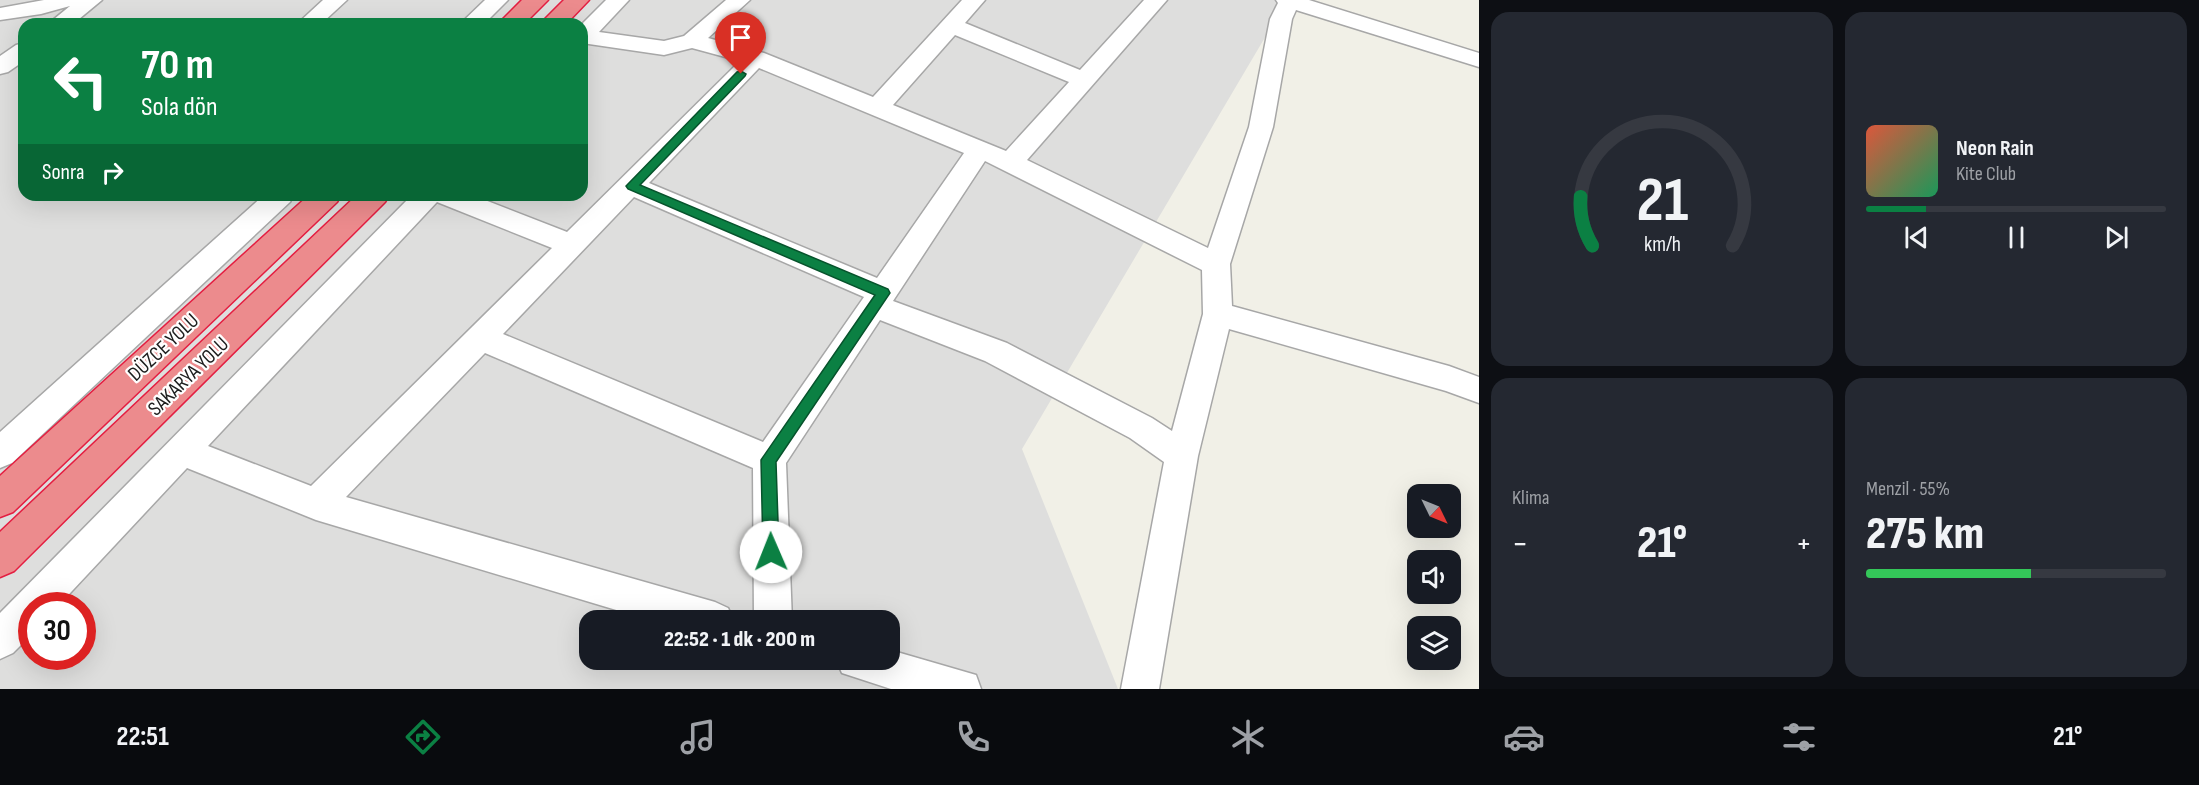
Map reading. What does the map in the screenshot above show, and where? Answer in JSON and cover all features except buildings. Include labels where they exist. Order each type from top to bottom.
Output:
[{"type":"highway","points":[[516,18],[536,0]]},
{"type":"highway","points":[[558,18],[577,0]]},
{"type":"highway","name":"DÜZCE YOLU","points":[[0,500],[321,201]]},
{"type":"highway","name":"SAKARYA YOLU","points":[[0,558],[369,201]]},
{"type":"street","points":[[0,14],[41,8],[66,0]]},
{"type":"street","points":[[67,18],[91,0]]},
{"type":"street","points":[[315,18],[336,0]]},
{"type":"street","points":[[478,18],[497,0]]},
{"type":"street","points":[[588,30],[618,0]]},
{"type":"street","points":[[588,37],[664,48],[692,41],[739,0]]},
{"type":"street","points":[[878,106],[974,0]]},
{"type":"street","points":[[1010,162],[1156,0]]},
{"type":"street","points":[[1140,689],[1182,456],[1218,314],[1216,264],[1261,127],[1281,19],[1289,1],[1479,60]]},
{"type":"street","points":[[950,25],[1084,80]]},
{"type":"street","points":[[692,41],[756,58],[980,149],[1216,264]]},
{"type":"street","points":[[0,68],[18,54]]},
{"type":"street","points":[[316,504],[756,58]]},
{"type":"street","points":[[773,610],[769,460],[980,149]]},
{"type":"street","points":[[632,186],[996,352],[1141,428],[1182,456]]},
{"type":"street","points":[[0,453],[274,201]]},
{"type":"street","points":[[46,592],[422,201]]},
{"type":"street","points":[[460,201],[573,245]]},
{"type":"street","points":[[1218,314],[1449,379],[1479,390]]},
{"type":"street","points":[[481,338],[769,460]]},
{"type":"street","points":[[181,451],[316,504],[677,610]]},
{"type":"street","points":[[0,640],[18,621]]},
{"type":"street","points":[[892,670],[962,689]]},
{"type":"shaded area","points":[[0,0],[1287,0],[1022,449],[1118,689],[0,689]]},
{"type":"route","points":[[741,74],[632,186],[884,293],[769,460],[771,552]]}]
